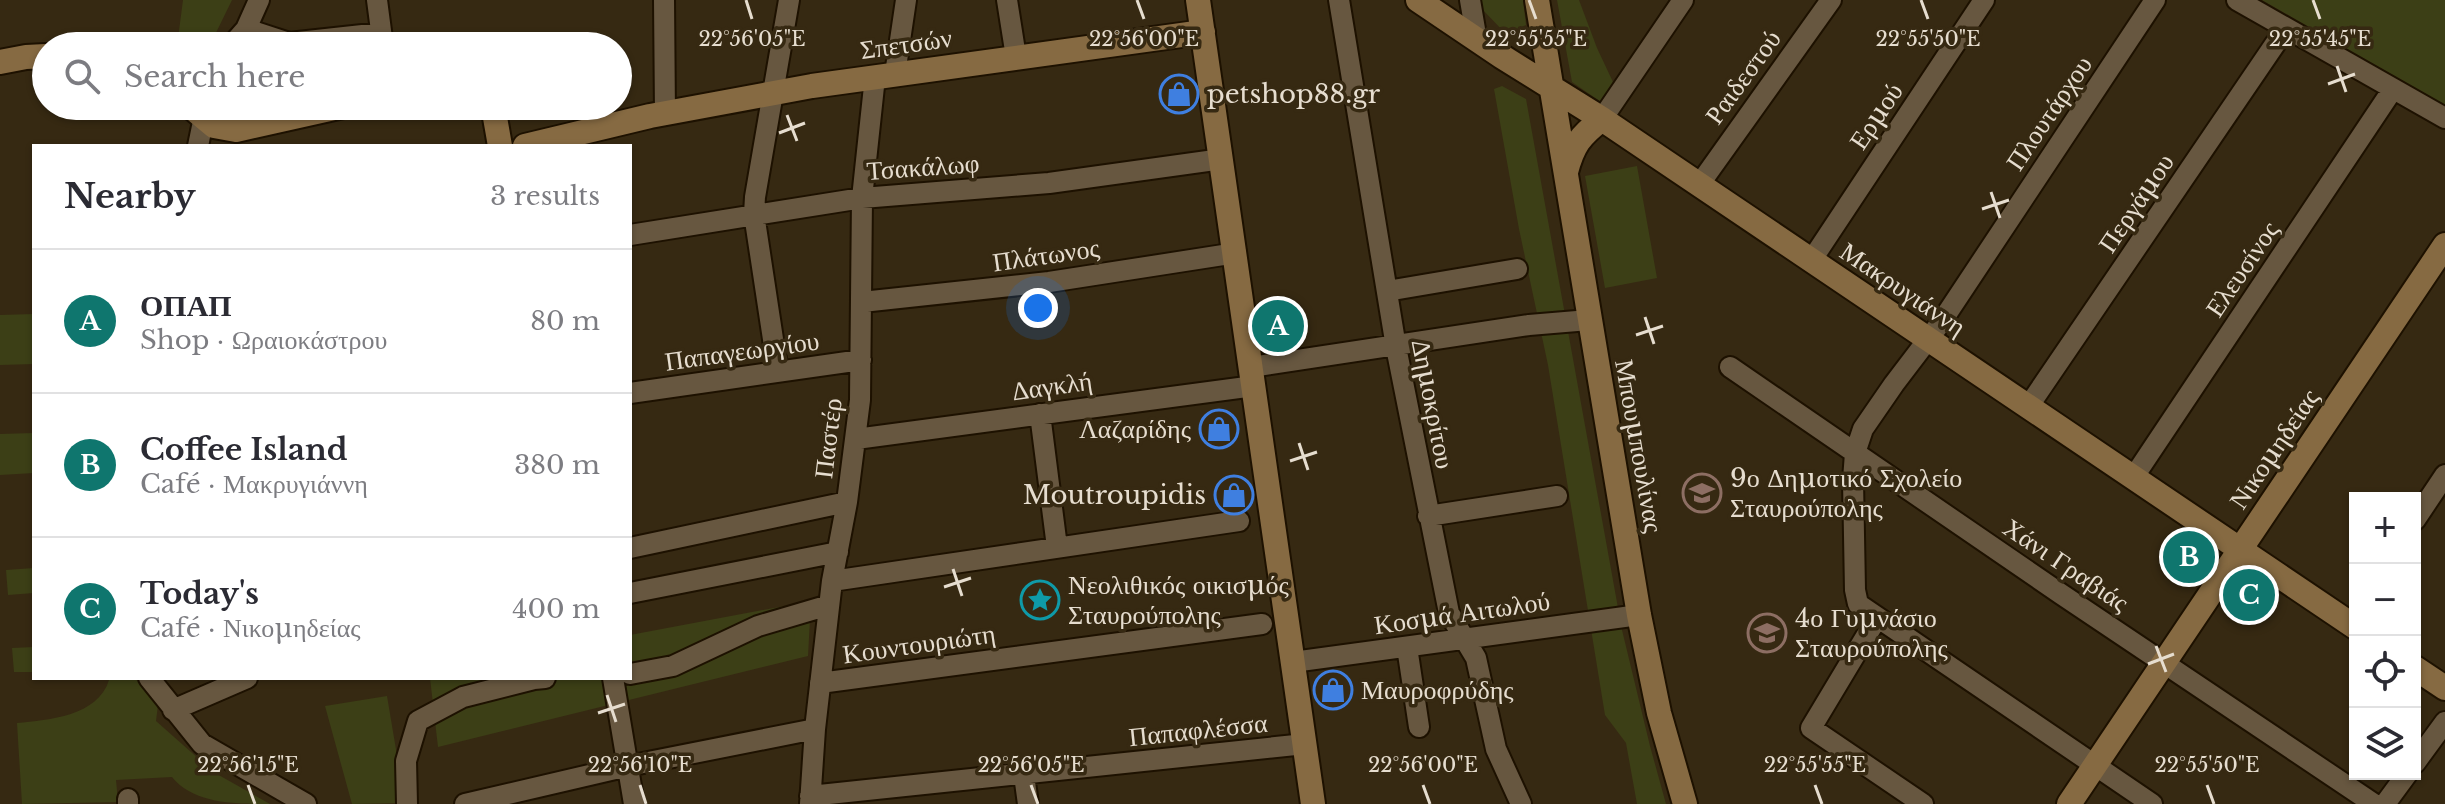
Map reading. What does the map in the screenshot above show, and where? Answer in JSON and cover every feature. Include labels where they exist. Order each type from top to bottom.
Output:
[{"type":"street","points":[[243,32],[259,0]]},
{"type":"street","points":[[377,0],[381,32]]},
{"type":"street","points":[[664,0],[665,114]]},
{"type":"street","points":[[778,372],[754,214],[789,0]]},
{"type":"street","name":"Παστέρ","points":[[810,800],[832,581],[856,439],[861,360],[862,198],[885,76],[906,0]]},
{"type":"street","points":[[1007,0],[1016,57]]},
{"type":"street","points":[[1198,0],[1313,804]]},
{"type":"street","name":"Δημοκρίτου","points":[[1339,0],[1396,347],[1449,613],[1476,658],[1494,743],[1521,804]]},
{"type":"street","name":"Μακρυγιάννη","points":[[1418,0],[1602,119],[2240,550],[2349,618]]},
{"type":"street","points":[[1470,0],[1477,41]]},
{"type":"street","name":"Μπουμπουλίνας","points":[[1537,0],[1639,615],[1659,713],[1685,804]]},
{"type":"street","points":[[1566,175],[1580,137],[1602,119],[1683,0]]},
{"type":"street","name":"Ραιδεστού","points":[[1699,185],[1831,0]]},
{"type":"street","name":"Ερμού","points":[[1811,261],[1984,0]]},
{"type":"street","name":"Πλουτάρχου","points":[[1855,453],[1863,429],[1928,340],[2155,0]]},
{"type":"street","points":[[2237,0],[2445,118]]},
{"type":"street","name":"Περγάμου","points":[[2028,407],[2286,28]]},
{"type":"street","points":[[246,29],[255,32]]},
{"type":"street","name":"Σπετσών","points":[[556,142],[665,114],[772,93],[1203,32]]},
{"type":"street","points":[[0,62],[32,57]]},
{"type":"street","name":"Ελευσίνος","points":[[2133,478],[2393,89]]},
{"type":"street","points":[[198,144],[199,120]]},
{"type":"street","points":[[212,120],[222,129],[236,130],[281,120]]},
{"type":"street","points":[[495,120],[500,144]]},
{"type":"street","name":"Τσακάλωφ","points":[[632,235],[862,198],[1049,183],[1222,159]]},
{"type":"street","name":"Νικομηδείας","points":[[2069,804],[2445,245]]},
{"type":"street","name":"Πλάτωνος","points":[[862,302],[1049,282],[1236,253]]},
{"type":"street","points":[[1387,291],[1517,269]]},
{"type":"street","name":"Δαγκλή","points":[[856,439],[1040,414],[1396,347],[1529,325],[1589,320]]},
{"type":"street","name":"Παπαγεωργίου","points":[[632,393],[861,360]]},
{"type":"street","name":"Χάνι Γραβιάς","points":[[1730,367],[2374,804]]},
{"type":"street","points":[[1040,414],[1057,547]]},
{"type":"street","points":[[1855,453],[1855,590],[1858,604],[2152,804]]},
{"type":"street","points":[[2421,511],[2445,475]]},
{"type":"street","points":[[1428,516],[1557,496]]},
{"type":"street","points":[[632,548],[847,502]]},
{"type":"street","points":[[832,581],[1239,521]]},
{"type":"street","points":[[632,593],[838,552]]},
{"type":"street","name":"Κουντουριώτη","points":[[632,674],[673,666],[758,626],[829,605]]},
{"type":"street","name":"Κοσμά Αιτωλού","points":[[1293,662],[1639,615]]},
{"type":"street","points":[[1877,618],[1811,728],[1922,804]]},
{"type":"street","name":"Κουντουριώτη","points":[[820,683],[1262,624]]},
{"type":"street","points":[[1407,647],[1419,727]]},
{"type":"street","points":[[2421,672],[2445,688]]},
{"type":"street","points":[[150,680],[209,749],[306,804]]},
{"type":"street","points":[[173,710],[242,680]]},
{"type":"street","points":[[407,804],[406,761],[418,721],[463,697],[530,680]]},
{"type":"street","points":[[613,680],[634,804]]},
{"type":"street","points":[[2421,755],[2445,722]]},
{"type":"street","points":[[465,804],[628,766],[815,729]]},
{"type":"street","name":"Παπαφλέσσα","points":[[810,800],[1305,744]]},
{"type":"street","points":[[1024,775],[1028,804]]},
{"type":"street","points":[[2385,804],[2403,780]]},
{"type":"green space","points":[[183,0],[232,0],[216,32],[179,32]]},
{"type":"green space","points":[[1479,0],[1523,0],[1526,25],[1506,34],[1481,8]]},
{"type":"green space","points":[[1557,0],[1579,0],[1613,82],[1601,102],[1572,82]]},
{"type":"green space","points":[[2262,0],[2445,0],[2445,105]]},
{"type":"green space","points":[[1502,86],[1526,99],[1622,630],[1666,804],[1637,804],[1626,743],[1605,715],[1548,365],[1494,89]]},
{"type":"green space","points":[[1637,166],[1657,278],[1605,288],[1585,176]]},
{"type":"green space","points":[[32,314],[32,364],[0,365],[0,315]]},
{"type":"green space","points":[[32,433],[32,473],[0,475],[0,434]]},
{"type":"green space","points":[[32,568],[32,593],[8,595],[6,570]]},
{"type":"green space","points":[[811,601],[808,656],[438,747],[430,680],[632,680],[632,635]]},
{"type":"green space","points":[[32,647],[32,672],[14,672],[12,648]]},
{"type":"green space","points":[[109,680],[136,680],[140,683],[147,680],[159,697],[156,721],[200,760],[199,764],[270,804],[216,801],[192,793],[172,777],[116,780],[118,802],[22,804],[17,723],[71,714],[83,709],[103,692]]},
{"type":"green space","points":[[387,696],[405,803],[352,804],[325,706]]},
{"type":"place","name":"petshop88.gr","points":[[1179,94]]},
{"type":"place","name":"ΟΠΑΠ","points":[[1278,326]]},
{"type":"place","name":"Λαζαρίδης","points":[[1219,429]]},
{"type":"place","name":"9ο Δημοτικό Σχολείο Σταυρούπολης","points":[[1702,493]]},
{"type":"place","name":"Moutroupidis","points":[[1234,495]]},
{"type":"place","name":"Coffee Island","points":[[2189,557]]},
{"type":"place","name":"Today's","points":[[2249,595]]},
{"type":"place","name":"Νεολιθικός οικισμός Σταυρούπολης","points":[[1040,600]]},
{"type":"place","name":"4ο Γυμνάσιο Σταυρούπολης","points":[[1767,633]]},
{"type":"place","name":"Μαυροφρύδης","points":[[1333,690]]}]
